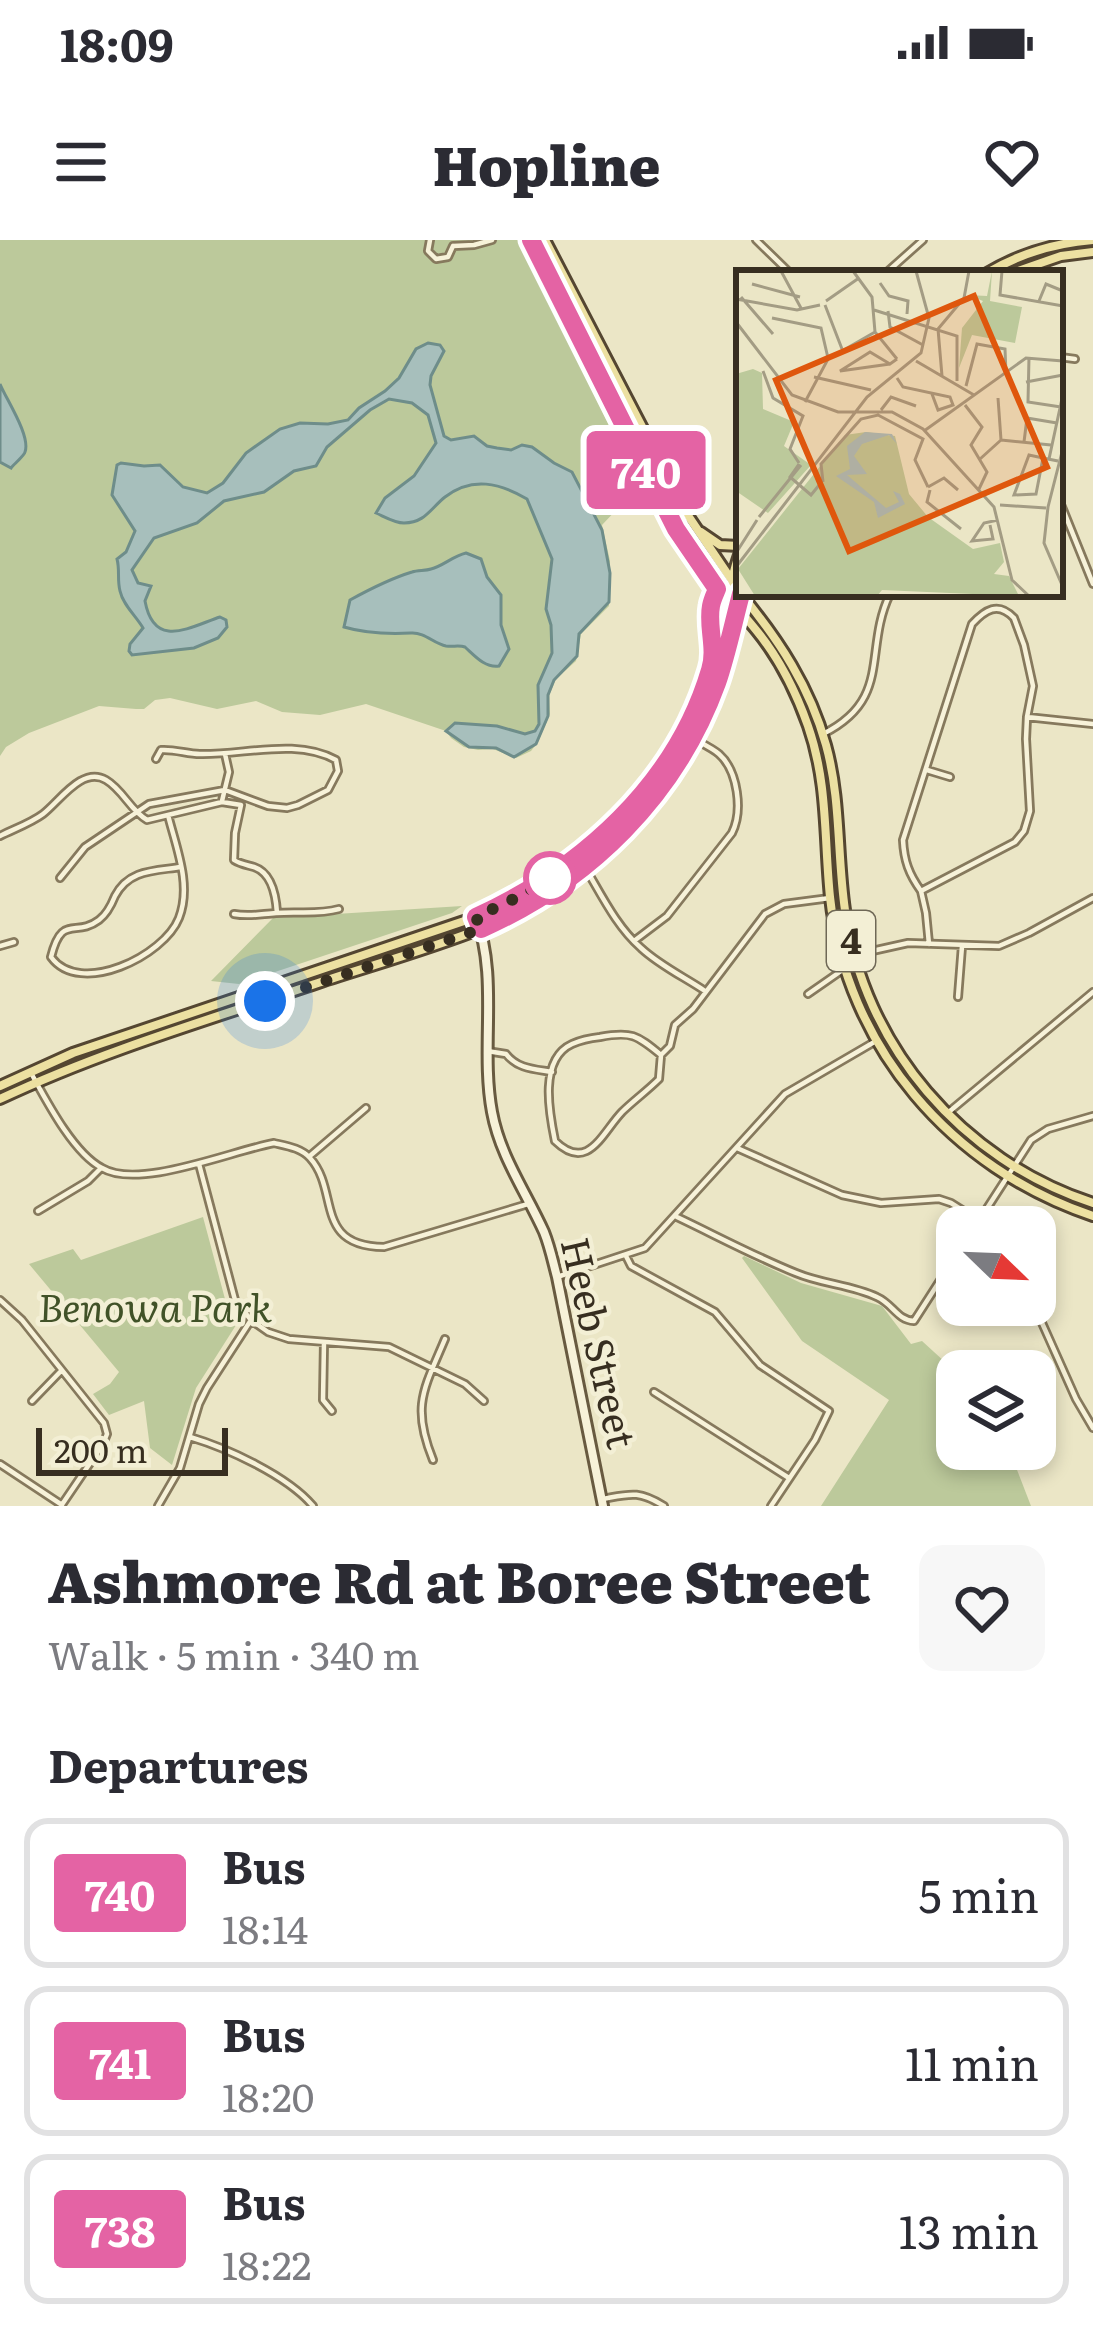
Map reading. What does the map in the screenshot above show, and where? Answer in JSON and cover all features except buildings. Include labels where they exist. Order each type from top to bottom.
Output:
[{"type":"main road","name":"4","points":[[545,240],[695,527],[736,587]]},
{"type":"main road","points":[[993,270],[1027,254],[1093,240]]},
{"type":"main road","name":"4","points":[[531,241],[676,529],[717,589],[772,652],[795,692],[812,737],[825,795],[830,898],[844,969],[876,1041],[907,1089],[970,1151],[1006,1177],[1093,1216]]},
{"type":"main road","points":[[1020,270],[1060,256],[1093,252]]},
{"type":"main road","points":[[695,527],[736,549]]},
{"type":"main road","points":[[0,1086],[73,1053],[476,917],[542,883],[578,857],[632,806],[677,744],[712,664],[736,561]]},
{"type":"main road","points":[[712,664],[711,605],[717,589]]},
{"type":"main road","points":[[0,1100],[99,1056],[481,929],[537,900],[585,867],[656,795],[692,738],[716,686],[739,597]]},
{"type":"main road","name":"4","points":[[743,597],[785,652],[823,734],[836,789],[843,894],[854,955],[889,1039],[922,1088],[975,1140],[1059,1191],[1093,1203]]},
{"type":"street","points":[[430,240],[428,251],[436,259],[448,257],[452,243],[489,241]]},
{"type":"street","points":[[756,240],[787,270]]},
{"type":"street","points":[[889,270],[923,240]]},
{"type":"street","points":[[1063,357],[1076,358]]},
{"type":"street","points":[[1063,509],[1093,584]]},
{"type":"street","points":[[823,734],[849,718],[868,692],[882,610],[888,597]]},
{"type":"street","points":[[921,891],[1015,842],[1024,831],[1030,811],[1027,716],[1033,686],[1024,645],[1007,611],[984,611],[972,624],[903,840],[910,875],[921,891],[929,944]]},
{"type":"street","points":[[1027,716],[1093,724]]},
{"type":"street","points":[[634,941],[667,916],[737,822],[727,764],[692,738]]},
{"type":"street","points":[[60,878],[86,847],[148,804],[225,790],[286,808],[328,790],[338,771],[336,760],[300,748],[194,755],[169,749],[161,750],[156,759]]},
{"type":"street","points":[[222,802],[229,772],[225,754]]},
{"type":"street","points":[[926,770],[950,778]]},
{"type":"street","points":[[0,836],[45,813],[90,777],[109,782],[147,820],[222,802],[241,806],[234,860],[266,875],[277,913]]},
{"type":"street","points":[[168,814],[181,867],[184,901],[169,935],[142,956],[100,973],[68,969],[51,957],[62,932],[95,923],[131,877],[181,867]]},
{"type":"street","points":[[585,867],[634,941],[705,991]]},
{"type":"street","points":[[661,1055],[641,1038],[619,1034],[572,1044],[562,1051],[552,1072],[555,1141],[577,1154],[600,1143],[622,1112],[658,1079],[661,1055],[670,1046],[675,1024],[693,1009],[765,914],[784,904],[830,898]]},
{"type":"street","points":[[854,955],[908,943],[999,946],[1093,898]]},
{"type":"street","points":[[234,914],[316,914],[339,908]]},
{"type":"street","name":"Heeb Street","points":[[476,917],[486,950],[488,1087],[497,1134],[548,1241],[602,1503]]},
{"type":"street","points":[[0,946],[14,941]]},
{"type":"street","points":[[958,997],[962,946]]},
{"type":"street","points":[[808,994],[844,969]]},
{"type":"street","points":[[946,1114],[1093,992]]},
{"type":"street","points":[[557,1277],[646,1248],[792,1088],[876,1041]]},
{"type":"street","points":[[487,1051],[506,1054],[524,1068],[552,1072]]},
{"type":"street","points":[[30,1071],[74,1142],[100,1168],[132,1177],[274,1143],[294,1147],[309,1156],[318,1172],[340,1231],[370,1247],[384,1247],[530,1204]]},
{"type":"street","points":[[309,1156],[366,1108]]},
{"type":"street","points":[[988,1206],[1030,1140],[1093,1116]]},
{"type":"street","points":[[736,1148],[842,1195],[881,1203],[939,1199],[955,1206]]},
{"type":"street","points":[[199,1162],[236,1300],[251,1321],[289,1339],[389,1347],[476,1391],[484,1401]]},
{"type":"street","points":[[38,1211],[100,1168]]},
{"type":"street","points":[[675,1216],[800,1275],[874,1295],[889,1303],[901,1319],[914,1321],[936,1287]]},
{"type":"street","points":[[626,1256],[634,1268],[715,1312],[760,1365],[829,1411],[771,1506]]},
{"type":"street","points":[[0,1300],[62,1370],[107,1434],[62,1506],[0,1464]]},
{"type":"street","points":[[159,1506],[180,1468],[199,1404],[251,1321]]},
{"type":"street","points":[[1043,1326],[1093,1428]]},
{"type":"street","points":[[433,1460],[419,1412],[445,1339]]},
{"type":"street","points":[[324,1342],[323,1400],[332,1412]]},
{"type":"street","points":[[32,1401],[62,1370]]},
{"type":"street","points":[[654,1392],[789,1478]]},
{"type":"street","points":[[190,1437],[240,1455],[313,1506]]},
{"type":"street","points":[[602,1503],[635,1492],[664,1506]]},
{"type":"green space","points":[[0,240],[518,240],[639,486],[602,525],[610,561],[609,606],[581,634],[576,661],[556,679],[549,696],[550,714],[531,751],[516,758],[493,749],[464,747],[446,731],[366,704],[320,715],[282,712],[256,701],[217,709],[170,698],[155,700],[144,709],[99,706],[29,733],[0,756]]},
{"type":"green space","points":[[462,906],[239,984],[211,981],[273,918]]},
{"type":"green space","name":"Benowa Park","points":[[203,1217],[225,1299],[238,1322],[196,1388],[172,1465],[150,1448],[144,1401],[109,1415],[93,1394],[119,1372],[29,1264],[73,1249],[81,1260]]},
{"type":"green space","points":[[742,1258],[801,1283],[882,1306],[911,1344],[922,1341],[936,1354],[936,1470],[1017,1470],[1031,1506],[821,1506],[889,1400],[802,1341]]},
{"type":"water","points":[[428,343],[444,351],[430,385],[444,436],[451,440],[474,436],[487,446],[511,450],[532,447],[572,472],[602,530],[610,573],[609,602],[579,634],[577,656],[554,680],[548,716],[536,744],[514,757],[496,748],[469,747],[446,731],[455,723],[525,734],[535,731],[538,685],[552,653],[546,609],[552,559],[527,499],[496,486],[476,484],[455,490],[423,518],[411,522],[376,513],[385,498],[414,476],[436,443],[428,415],[412,403],[389,399],[327,447],[316,466],[294,471],[264,492],[224,501],[197,523],[154,538],[132,570],[138,583],[151,586],[145,601],[156,626],[175,631],[220,617],[227,627],[218,638],[194,648],[132,655],[130,644],[143,628],[119,587],[117,559],[126,552],[135,531],[112,495],[117,465],[160,465],[183,487],[207,493],[223,483],[246,453],[280,429],[348,420],[399,378],[416,349]]},
{"type":"water","points":[[0,384],[26,445],[11,468],[0,462]]},
{"type":"water","points":[[466,553],[481,559],[501,595],[501,625],[509,649],[499,666],[485,663],[465,647],[442,645],[421,634],[344,627],[350,600]]},
{"type":"bus line","name":"740","points":[[531,240],[676,529],[717,589],[711,605],[712,664],[677,744],[632,806],[578,857],[542,883],[476,917],[481,929],[525,908],[573,876],[656,795],[708,706],[740,597]]},
{"type":"route","points":[[265,1001],[481,929],[476,917],[550,878]]}]
